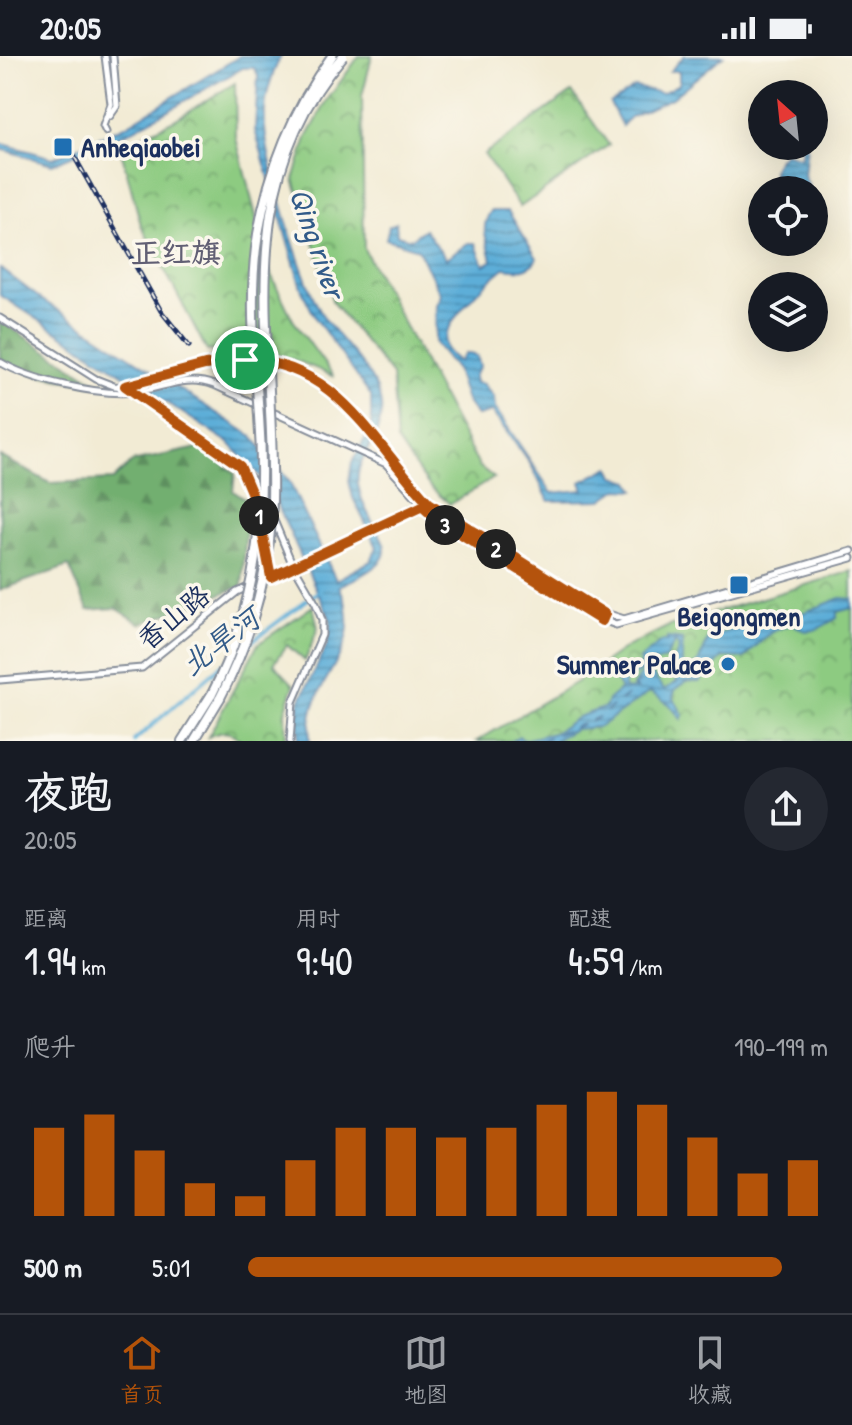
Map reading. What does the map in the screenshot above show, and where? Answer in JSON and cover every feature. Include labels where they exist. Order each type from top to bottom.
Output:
[{"type":"highway","points":[[182,741],[216,696],[238,634],[259,537],[262,465],[253,307],[257,236],[280,149],[303,98],[332,56]]},
{"type":"highway","points":[[194,741],[250,629],[270,530],[271,466],[263,289],[270,217],[297,132],[315,96],[343,56]]},
{"type":"main road","points":[[105,56],[111,104],[107,120]]},
{"type":"main road","points":[[106,132],[103,126],[117,106],[113,56]]},
{"type":"main road","points":[[0,318],[96,379],[125,386],[134,392],[240,466],[263,494],[322,620],[322,635],[293,702],[290,741]]},
{"type":"main road","points":[[125,386],[233,360],[273,364],[327,386],[363,419],[429,503],[603,618],[624,619],[852,551]]},
{"type":"main road","points":[[0,362],[25,375],[111,391],[134,392],[174,382],[200,380],[214,385],[376,459],[393,470],[435,518],[603,618],[627,625],[852,558]]},
{"type":"main road","points":[[240,466],[257,506],[271,577]]},
{"type":"main road","points":[[295,567],[429,503]]},
{"type":"main road","name":"香山路","points":[[0,680],[142,668],[221,602],[295,567]]},
{"type":"green space","points":[[359,56],[372,56],[362,96],[364,249],[479,466],[494,478],[450,504],[430,487],[397,441],[392,375],[333,303],[294,179],[307,138],[328,99]]},
{"type":"green space","points":[[235,83],[236,138],[271,275],[293,320],[334,377],[272,354],[242,350],[207,351],[141,225],[120,147],[174,120]]},
{"type":"green space","points":[[572,92],[609,145],[520,207],[484,154]]},
{"type":"green space","points":[[0,321],[96,382],[95,385],[33,374],[0,359]]},
{"type":"green space","points":[[202,447],[235,473],[233,491],[248,501],[242,586],[141,624],[116,608],[88,610],[69,566],[0,590],[0,456],[50,483],[113,480],[132,462]]},
{"type":"green space","name":"Summer Palace","points":[[852,571],[852,741],[477,741],[578,681],[628,646],[669,626]]},
{"type":"green space","points":[[313,606],[318,628],[305,661],[287,645],[274,664],[294,685],[285,712],[286,741],[241,741],[225,732],[208,737],[258,644]]},
{"type":"water","points":[[240,56],[281,56],[268,90],[265,109],[267,144],[279,194],[314,298],[329,325],[365,368],[378,392],[381,405],[378,427],[360,466],[358,485],[364,505],[384,544],[385,554],[364,574],[339,586],[347,609],[348,629],[343,648],[316,699],[310,741],[298,741],[299,703],[327,645],[331,621],[268,485],[229,443],[0,295],[0,268],[41,299],[252,436],[289,481],[336,580],[371,561],[377,547],[353,498],[349,481],[352,462],[371,428],[371,396],[316,319],[302,291],[255,130],[258,75],[254,68],[243,68],[127,133],[52,164],[0,149],[0,143],[53,158],[125,126]]},
{"type":"water","points":[[684,56],[723,56],[672,98],[630,117],[622,126],[610,103],[635,87],[662,93],[679,84],[679,71],[670,71]]},
{"type":"water","points":[[806,160],[804,176],[773,176],[777,161]]},
{"type":"water","points":[[491,211],[508,211],[537,258],[527,268],[504,268],[477,293],[449,328],[446,348],[459,362],[465,353],[477,356],[480,366],[474,376],[475,383],[483,384],[494,398],[495,408],[552,493],[584,490],[581,482],[610,467],[614,476],[630,481],[635,490],[618,489],[602,500],[549,501],[531,465],[492,412],[477,416],[466,401],[456,370],[435,343],[436,305],[441,295],[418,249],[386,239],[389,226],[396,223],[397,235],[411,239],[425,229],[446,259],[468,243],[475,243],[484,265],[492,261],[485,230]]},
{"type":"water","points":[[841,598],[852,599],[852,608],[837,612],[837,618],[821,627],[805,631],[794,624],[778,629],[766,636],[744,658],[723,657],[699,682],[686,682],[675,690],[673,697],[683,715],[681,719],[669,704],[650,692],[599,727],[575,729],[553,741],[512,741],[519,736],[523,740],[554,733],[578,717],[606,707],[608,700],[621,689],[615,679],[641,664],[639,660],[662,641],[667,642],[667,638],[682,640],[682,670],[687,671],[698,663],[709,638],[743,626],[792,617]],"holes":[[[675,642],[679,647],[673,663],[677,682],[664,690],[652,674],[643,672],[637,680],[639,685],[636,681],[632,690],[624,689],[624,682],[642,670],[640,666],[665,659]]]},
{"type":"waterway","name":"北旱河","points":[[231,657],[323,588]]},
{"type":"waterway","name":"北旱河","points":[[134,741],[224,663]]},
{"type":"ferry route","points":[[540,741],[597,718],[636,689],[633,684]]},
{"type":"railway","points":[[69,147],[161,311],[189,346]]},
{"type":"place","name":"Anheqiaobei","points":[[63,147]]},
{"type":"place","name":"Beigongmen","points":[[739,585]]},
{"type":"place","name":"Summer Palace","points":[[728,664]]},
{"type":"district","name":"正红旗","points":[[176,252]]},
{"type":"route","points":[[245,360],[205,365],[125,386],[240,466],[257,506],[271,577],[305,563],[429,503],[496,549],[605,614],[602,621],[435,518],[422,506],[429,503],[363,419],[333,391],[291,368],[245,360]]},
{"type":"water label","name":"Qing river","points":[[318,243]]}]
